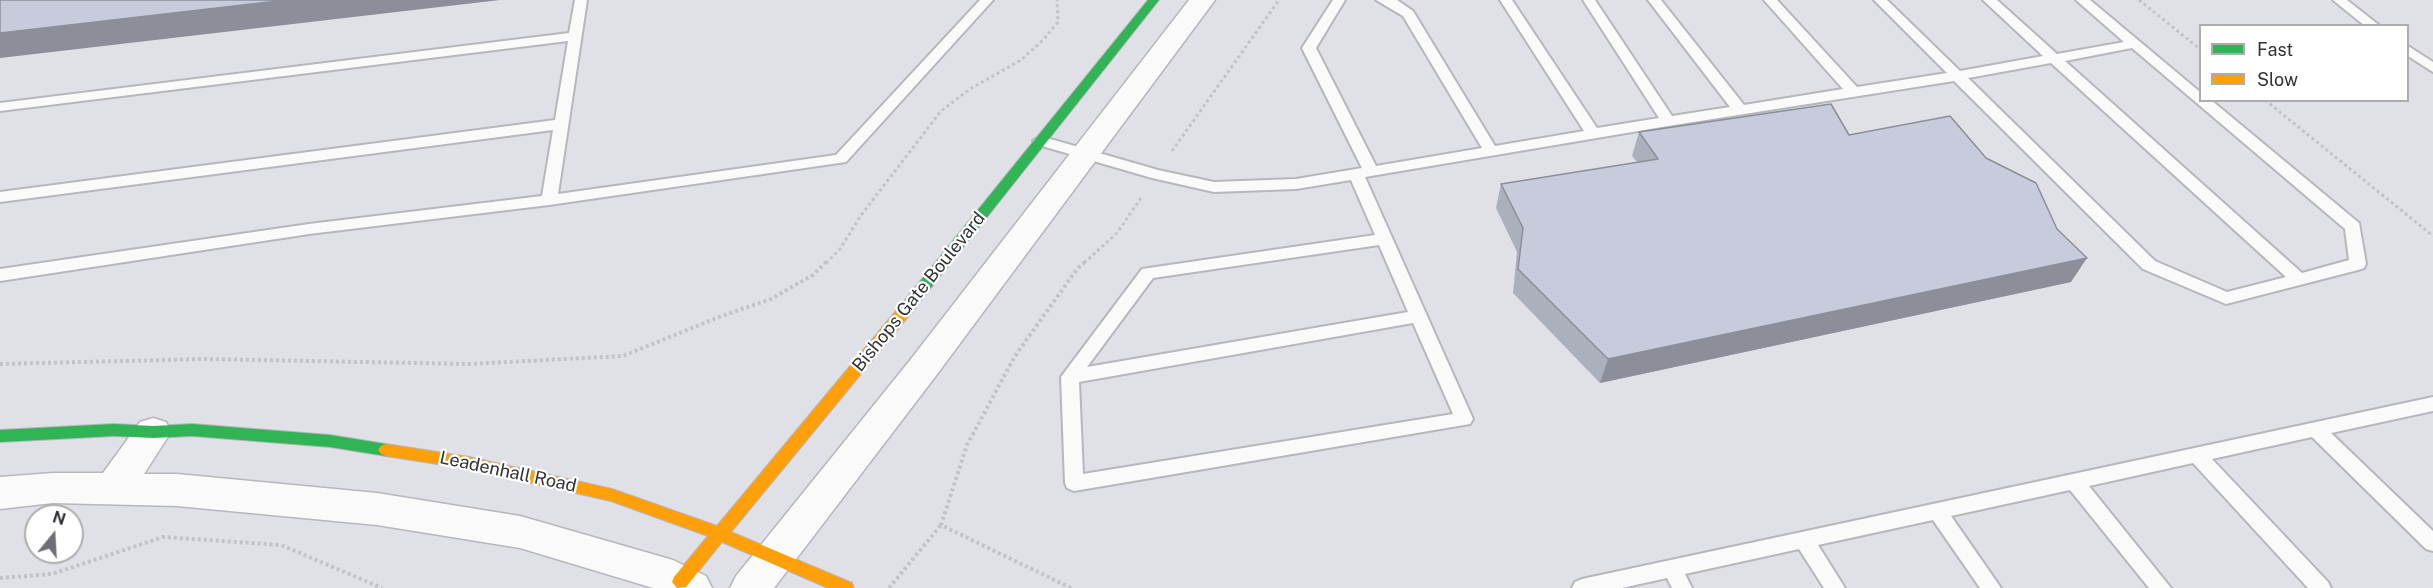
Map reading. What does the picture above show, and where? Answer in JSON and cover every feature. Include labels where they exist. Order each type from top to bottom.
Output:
[{"type":"street","name":"Bishops Gate Boulevard","points":[[683,586],[720,534],[898,319],[1154,0]]},
{"type":"street","points":[[750,588],[1085,156],[1202,0]]},
{"type":"street","name":"Leadenhall Road","points":[[0,436],[114,430],[153,432],[192,430],[330,441],[469,463],[612,495],[720,534],[825,577],[846,588]]},
{"type":"street","points":[[114,488],[153,432]]},
{"type":"street","points":[[0,493],[53,488],[177,490],[377,509],[520,532],[649,568],[683,586]]},
{"type":"lane","points":[[549,200],[581,0]]},
{"type":"lane","points":[[0,275],[309,229],[549,200],[841,159],[987,0]]},
{"type":"lane","points":[[1339,0],[1309,48],[1364,172],[1385,239],[1464,419],[1074,483],[1070,376],[1148,273],[1385,239]]},
{"type":"lane","points":[[1382,0],[1392,3],[1408,14],[1491,151]]},
{"type":"lane","points":[[1506,0],[1593,134]]},
{"type":"lane","points":[[1589,0],[1668,121]]},
{"type":"lane","points":[[1654,0],[1741,111]]},
{"type":"lane","points":[[1770,0],[1854,93]]},
{"type":"lane","points":[[1880,0],[2149,265],[2226,298],[2358,264],[2353,227],[2203,102]]},
{"type":"lane","points":[[1989,0],[2299,279]]},
{"type":"lane","points":[[2082,0],[2199,98]]},
{"type":"lane","points":[[2339,0],[2371,24]]},
{"type":"lane","points":[[0,106],[575,36]]},
{"type":"lane","points":[[1040,141],[1085,156],[1214,187],[1296,184],[1668,121],[1957,76],[2134,44]]},
{"type":"lane","points":[[2409,51],[2430,63]]},
{"type":"lane","points":[[0,197],[561,124]]},
{"type":"lane","points":[[1070,376],[1419,316]]},
{"type":"lane","points":[[1582,588],[2315,429],[2429,410]]},
{"type":"lane","points":[[2315,429],[2433,543]]},
{"type":"lane","points":[[2197,455],[2321,588]]},
{"type":"lane","points":[[2074,482],[2161,588]]},
{"type":"lane","points":[[1937,511],[1991,588]]},
{"type":"lane","points":[[1804,540],[1835,588]]},
{"type":"lane","points":[[1672,568],[1682,588]]},
{"type":"path","points":[[0,364],[205,359],[469,364],[622,356],[771,299],[813,275],[840,249],[862,214],[941,111],[970,89],[1021,60],[1043,40],[1058,22],[1057,0]]},
{"type":"path","points":[[2139,0],[2199,48]]},
{"type":"path","points":[[2267,102],[2433,236]]},
{"type":"path","points":[[889,588],[940,525]]},
{"type":"path","points":[[0,578],[52,574],[163,537],[281,545],[382,588]]},
{"type":"building","points":[[0,0],[286,0],[0,33]]},
{"type":"building","points":[[1831,104],[1849,135],[1950,116],[1986,158],[2036,183],[2057,229],[2087,258],[1608,359],[1518,269],[1523,228],[1501,184],[1658,159],[1639,132]]},
{"type":"traffic: fast","points":[[906,309],[1154,0]]},
{"type":"traffic: fast","points":[[0,436],[114,430],[153,432],[192,430],[330,441],[386,450]]},
{"type":"traffic: slow","points":[[680,582],[906,309]]},
{"type":"traffic: slow","points":[[386,450],[469,463],[612,495],[720,534],[846,588]]}]
